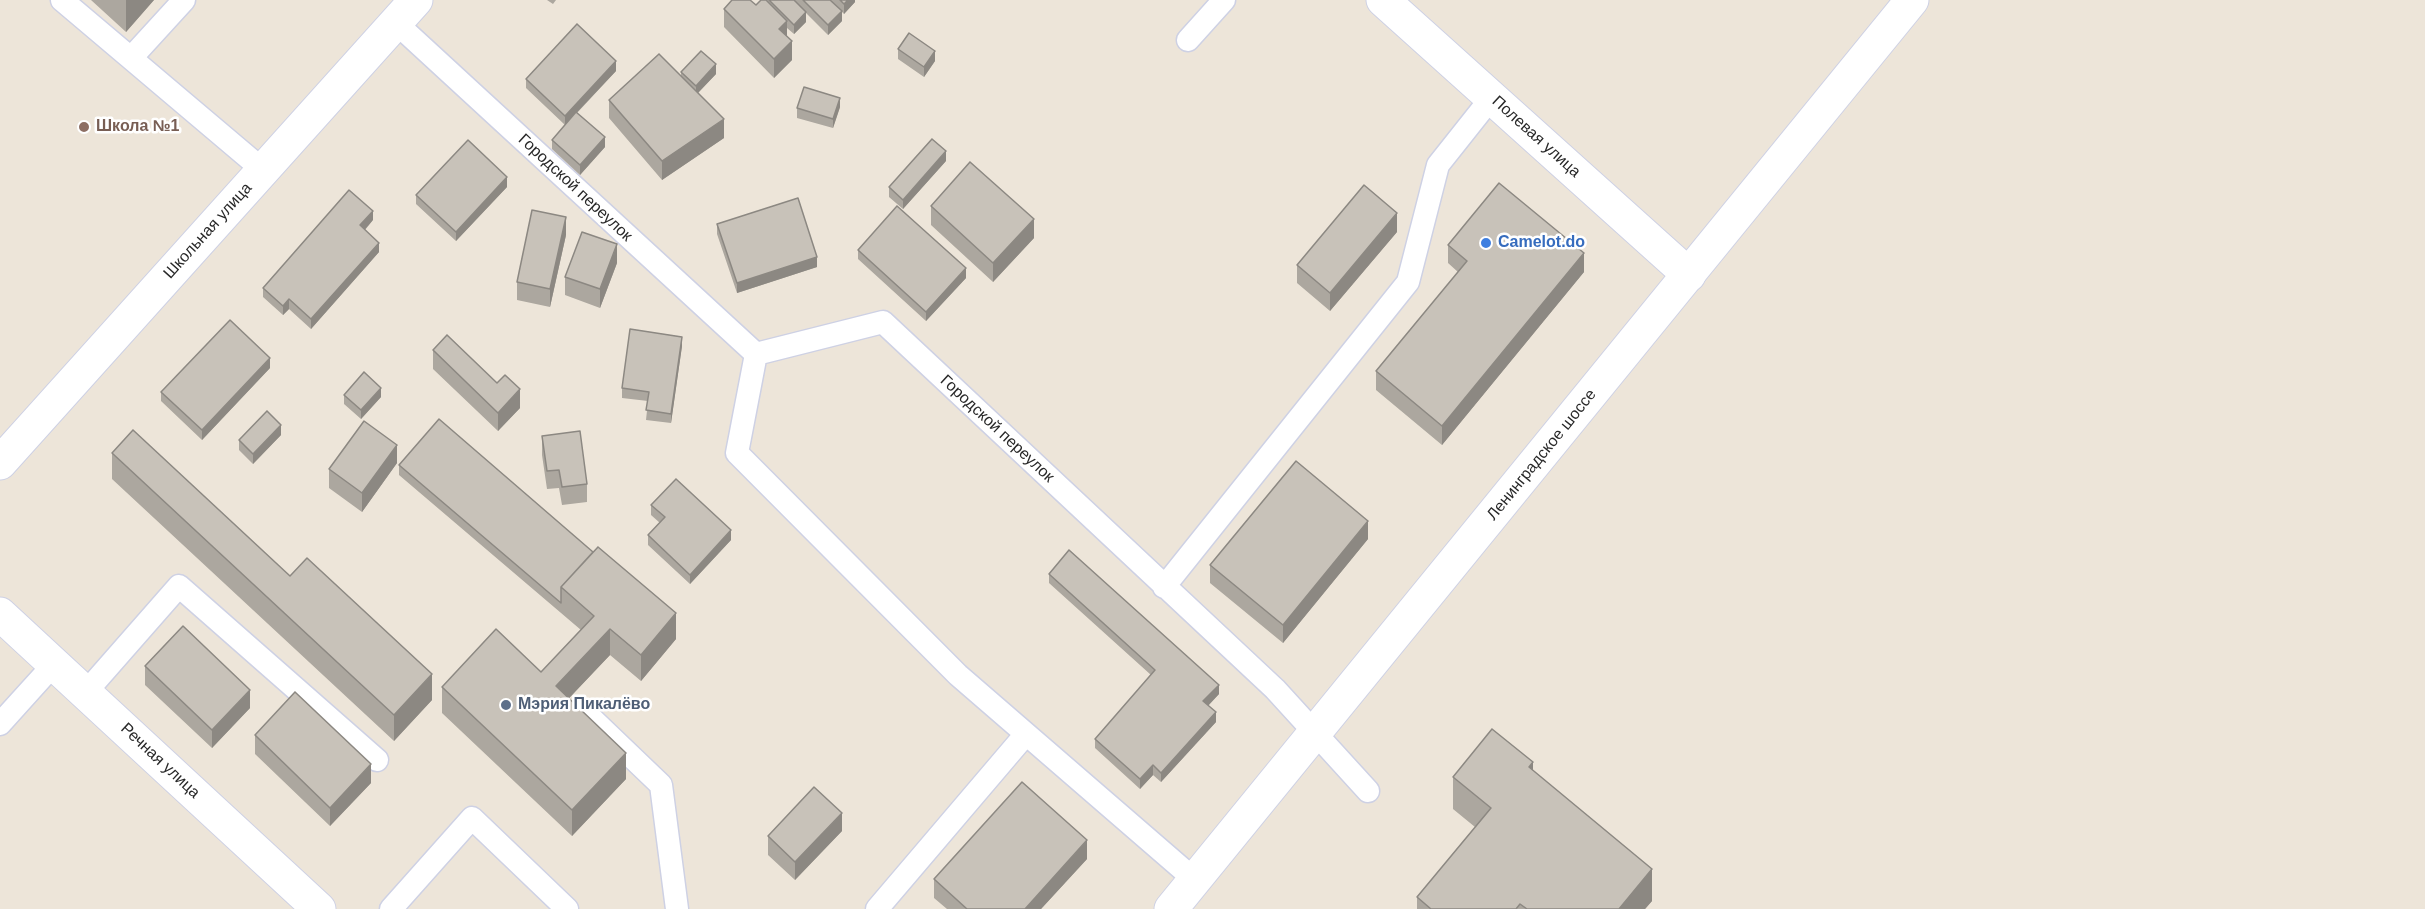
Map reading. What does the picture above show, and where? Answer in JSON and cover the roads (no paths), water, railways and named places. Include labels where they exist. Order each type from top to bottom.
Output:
[{"type":"street","name":"Полевая улица","points":[[1383,0],[1689,274]]},
{"type":"street","name":"Ленинградское шоссе","points":[[1171,909],[1912,0]]},
{"type":"street","name":"Школьная улица","points":[[0,463],[406,11]]},
{"type":"street","name":"Речная улица","points":[[0,614],[319,909]]},
{"type":"lane","points":[[62,0],[263,170]]},
{"type":"lane","points":[[131,58],[184,0]]},
{"type":"lane","points":[[1188,40],[1224,0]]},
{"type":"lane","name":"Городской переулок","points":[[406,11],[756,354],[883,321],[1164,587]]},
{"type":"lane","points":[[1368,791],[1275,689],[1164,587],[1408,282],[1438,165],[1492,97]]},
{"type":"lane","points":[[756,354],[737,453],[958,675],[1195,880]]},
{"type":"lane","points":[[86,692],[179,586],[377,760]]},
{"type":"lane","points":[[0,724],[55,663]]},
{"type":"lane","points":[[590,717],[661,785],[677,909]]},
{"type":"lane","points":[[877,909],[1026,734]]},
{"type":"lane","points":[[392,909],[472,818],[567,909]]},
{"type":"place","name":"Школа №1","points":[[84,127]]},
{"type":"place","name":"Camelot.do","points":[[1486,243]]},
{"type":"place","name":"Мэрия Пикалёво","points":[[506,705]]}]
